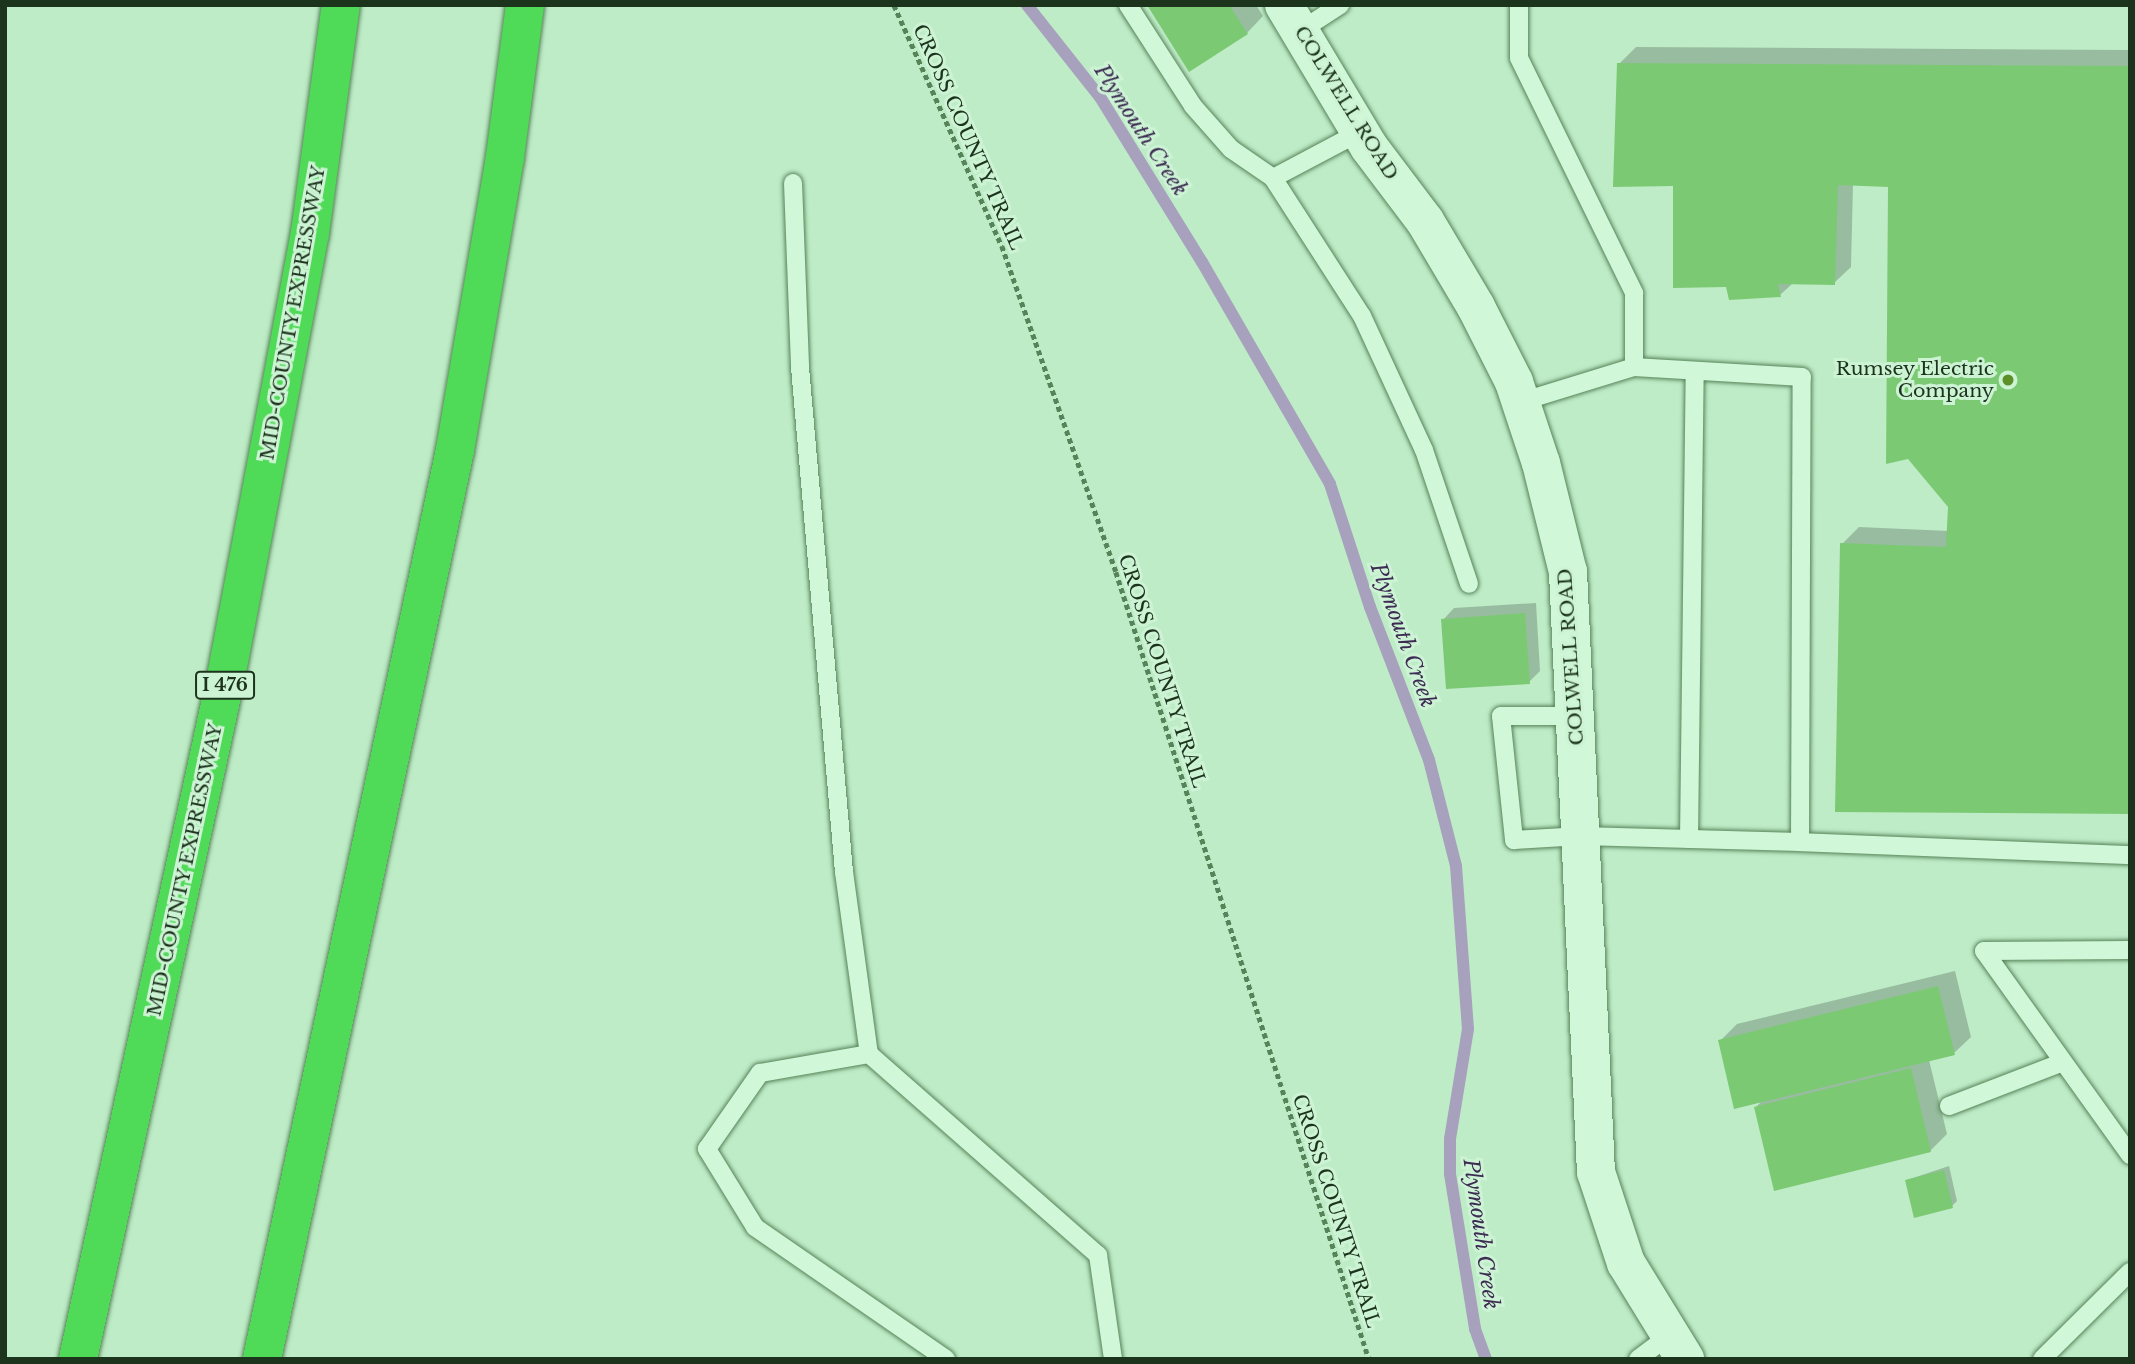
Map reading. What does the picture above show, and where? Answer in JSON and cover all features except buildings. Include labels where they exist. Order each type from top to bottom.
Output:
[{"type":"highway","name":"MID-COUNTY EXPRESSWAY","points":[[78,1359],[226,677],[310,233],[341,5]]},
{"type":"highway","points":[[262,1359],[455,450],[505,157],[525,5]]},
{"type":"street","name":"COLWELL ROAD","points":[[1292,18],[1360,132],[1425,221],[1470,296],[1520,402],[1541,463],[1569,572],[1597,1172],[1626,1263],[1677,1347]]},
{"type":"lane","points":[[1128,5],[1193,106],[1231,149],[1273,178],[1362,316],[1424,450],[1469,583]]},
{"type":"lane","points":[[1292,18],[1340,5]]},
{"type":"lane","points":[[1519,5],[1519,58],[1634,293],[1634,367]]},
{"type":"lane","points":[[1273,178],[1360,132]]},
{"type":"lane","points":[[793,183],[803,408],[844,872],[869,1054],[1098,1255],[1113,1359]]},
{"type":"lane","points":[[1520,402],[1634,367],[1801,377],[1800,842]]},
{"type":"lane","points":[[1689,839],[1695,371]]},
{"type":"lane","points":[[1576,716],[1501,716],[1514,839],[1581,836],[2130,855]]},
{"type":"lane","points":[[2130,950],[1984,951],[2130,1156]]},
{"type":"lane","points":[[869,1054],[760,1073],[707,1149],[755,1227],[946,1359]]},
{"type":"lane","points":[[1949,1106],[2063,1062]]},
{"type":"lane","points":[[2042,1359],[2130,1272]]},
{"type":"lane","points":[[1638,1359],[1677,1347]]},
{"type":"path","name":"CROSS COUNTY TRAIL","points":[[894,5],[1006,259],[1116,572],[1368,1359]]},
{"type":"waterway","name":"Plymouth Creek","points":[[1027,5],[1100,97],[1202,262],[1330,484],[1370,607],[1429,760],[1456,866],[1468,1029],[1450,1139],[1450,1174],[1475,1329],[1486,1359]]},
{"type":"place","name":"Rumsey Electric Company","points":[[2008,380]]}]
